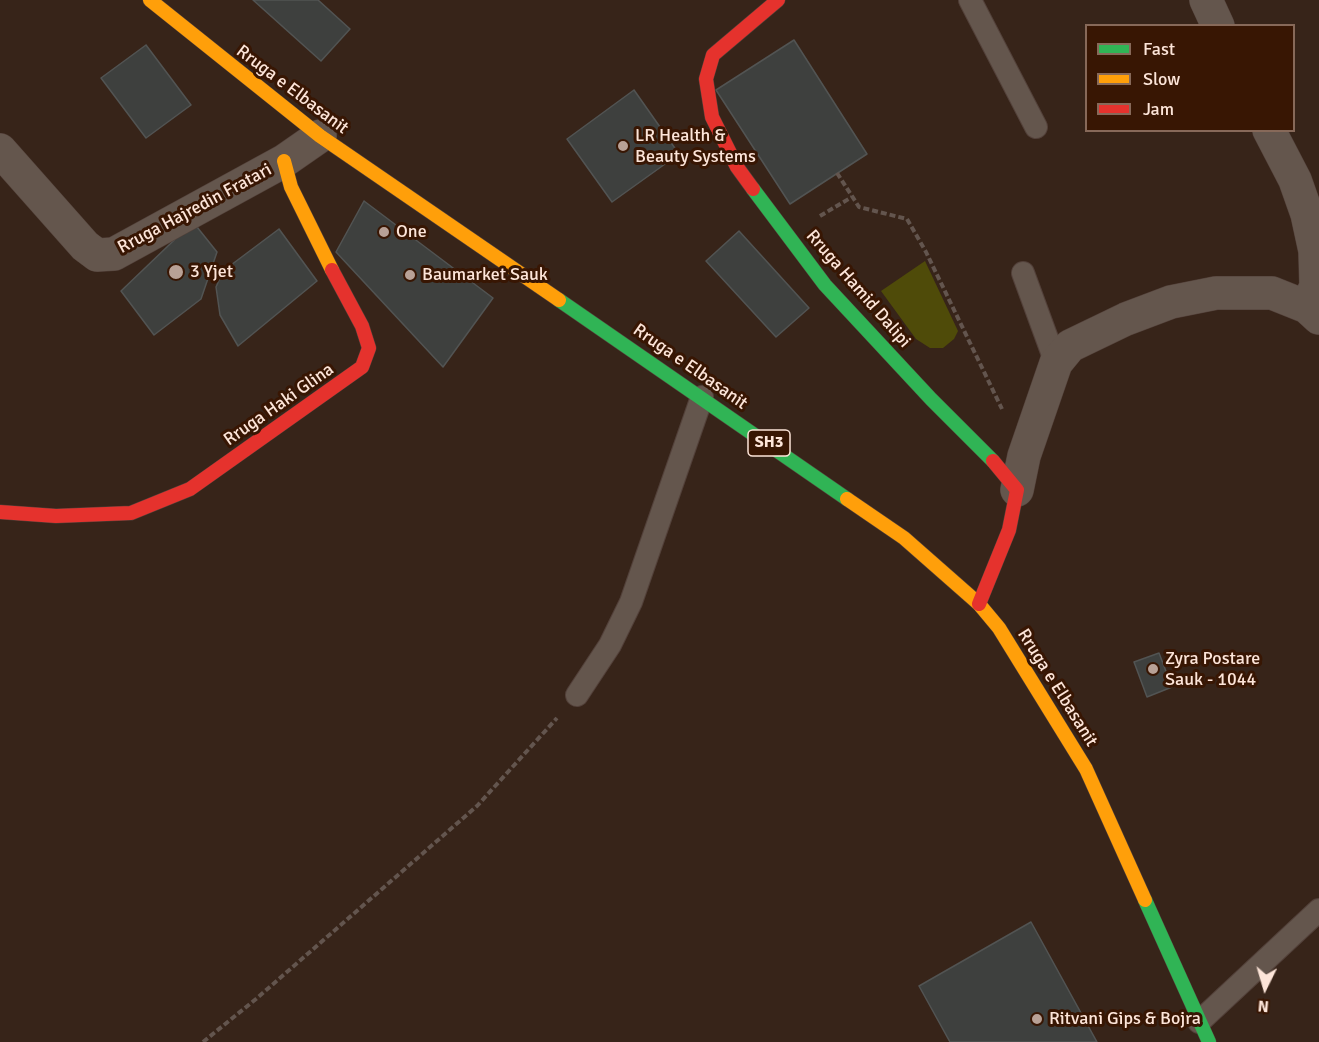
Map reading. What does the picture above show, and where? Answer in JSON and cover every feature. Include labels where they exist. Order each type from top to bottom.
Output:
[{"type":"main road","name":"Rruga Hamid Dalipi","points":[[778,0],[713,54],[705,79],[707,99],[724,145],[737,167],[825,285],[931,399],[996,463],[1017,490]]},
{"type":"main road","name":"Rruga e Elbasanit","points":[[158,8],[320,136],[904,538],[979,604],[999,628],[1086,769],[1204,1032]]},
{"type":"main road","name":"Rruga Haki Glina","points":[[0,512],[56,516],[131,513],[190,489],[362,367],[369,348],[362,326],[307,222],[291,187],[284,161]]},
{"type":"main road","points":[[979,604],[1009,530],[1017,490]]},
{"type":"street","points":[[1206,0],[1217,24]]},
{"type":"street","points":[[1017,490],[1024,456],[1056,363],[1070,346],[1126,319],[1171,302],[1243,291],[1272,293],[1313,312],[1316,286],[1315,250],[1307,214],[1295,180],[1270,132]]},
{"type":"street","name":"Rruga Hajredin Fratari","points":[[0,150],[85,246],[98,255],[114,254],[284,161],[320,136]]},
{"type":"lane","points":[[158,8],[185,0]]},
{"type":"lane","points":[[970,0],[1036,127]]},
{"type":"lane","points":[[1023,273],[1056,363]]},
{"type":"lane","points":[[577,695],[610,645],[632,602],[702,397]]},
{"type":"lane","points":[[1204,1032],[1319,910]]},
{"type":"path","points":[[837,173],[859,207],[907,219],[926,252],[1024,456]]},
{"type":"path","points":[[816,218],[852,197]]},
{"type":"path","points":[[203,1042],[256,999],[477,806],[577,695]]},
{"type":"shaded area","points":[[925,261],[958,331],[954,339],[943,348],[930,348],[916,339],[881,291]]},
{"type":"building","points":[[253,0],[318,0],[350,29],[321,61]]},
{"type":"building","points":[[794,40],[867,154],[790,204],[716,90]]},
{"type":"building","points":[[146,45],[191,105],[146,138],[101,78]]},
{"type":"building","name":"LR Health & Beauty Systems","points":[[634,90],[679,154],[612,202],[567,139]]},
{"type":"building","name":"Baumarket Sauk","points":[[364,201],[493,298],[443,367],[336,252]]},
{"type":"building","name":"3 Yjet","points":[[193,222],[217,252],[201,299],[154,335],[121,291]]},
{"type":"building","points":[[279,229],[317,281],[238,346],[220,315],[216,287],[223,271]]},
{"type":"building","points":[[739,231],[809,308],[776,337],[706,261]]},
{"type":"building","points":[[1159,653],[1172,687],[1147,697],[1134,662]]},
{"type":"building","points":[[1031,922],[1097,1042],[950,1042],[919,986]]},
{"type":"traffic: fast","points":[[753,189],[825,285],[931,399],[993,461]]},
{"type":"traffic: fast","points":[[559,300],[847,499]]},
{"type":"traffic: fast","points":[[1145,900],[1209,1042]]},
{"type":"traffic: slow","points":[[150,0],[320,136],[559,300]]},
{"type":"traffic: slow","points":[[284,161],[291,187],[332,270]]},
{"type":"traffic: slow","points":[[847,499],[904,538],[979,604],[999,628],[1086,769],[1145,900]]},
{"type":"traffic: jam","points":[[753,189],[737,167],[712,117],[706,79],[713,55],[778,0]]},
{"type":"traffic: jam","points":[[0,512],[56,516],[131,513],[190,489],[362,367],[369,348],[362,326],[332,270]]},
{"type":"traffic: jam","points":[[979,604],[1009,530],[1017,490],[993,461]]},
{"type":"place","name":"LR Health & Beauty Systems","points":[[623,146]]},
{"type":"place","name":"One","points":[[384,232]]},
{"type":"place","name":"3 Yjet","points":[[176,272]]},
{"type":"place","name":"Baumarket Sauk","points":[[410,275]]},
{"type":"place","name":"Zyra Postare Sauk - 1044","points":[[1153,669]]},
{"type":"place","name":"Ritvani Gips & Bojra","points":[[1037,1019]]}]
